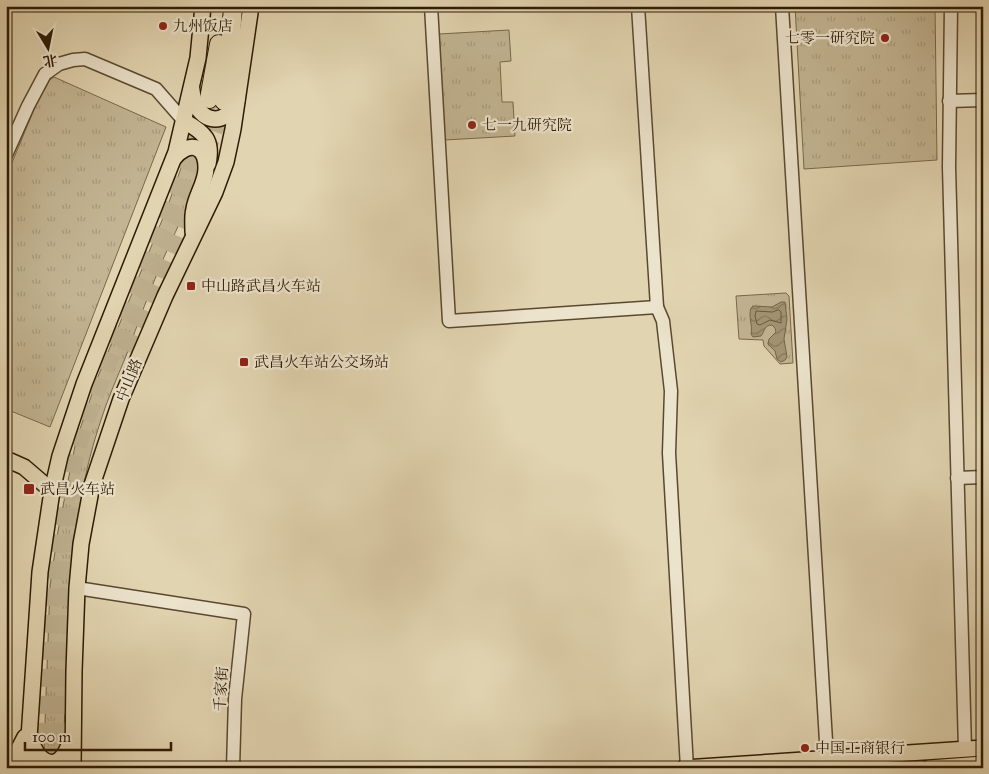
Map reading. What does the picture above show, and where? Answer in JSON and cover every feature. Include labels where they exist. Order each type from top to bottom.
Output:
[{"type":"highway","points":[[221,6],[217,62],[224,99]]},
{"type":"highway","points":[[224,99],[233,6]]},
{"type":"main road","points":[[27,768],[40,572],[52,491],[60,456],[84,384],[174,158],[198,58],[203,6]]},
{"type":"main road","name":"中山路","points":[[73,768],[72,729],[77,588],[81,544],[92,485],[121,399],[164,296],[215,192],[226,162],[224,99],[251,6]]},
{"type":"main road","points":[[192,86],[196,106],[202,114],[210,119],[217,119],[228,115],[234,107],[224,99]]},
{"type":"main road","points":[[184,121],[194,127],[209,142],[210,155],[194,208],[192,238]]},
{"type":"main road","points":[[174,158],[179,151],[186,147],[194,146],[201,150],[206,166],[205,176]]},
{"type":"main road","points":[[6,459],[24,467],[52,491]]},
{"type":"main road","points":[[29,731],[39,756],[48,762],[55,762],[61,760],[66,755],[72,729]]},
{"type":"main road","points":[[9,768],[29,731]]},
{"type":"main road","points":[[685,768],[983,748]]},
{"type":"main road","points":[[929,768],[983,764]]},
{"type":"street","points":[[431,6],[450,321],[658,307]]},
{"type":"street","points":[[638,6],[658,307],[663,321],[671,391],[669,453],[685,768]]},
{"type":"street","points":[[782,6],[827,758]]},
{"type":"street","points":[[951,6],[949,167],[965,749]]},
{"type":"street","points":[[6,155],[45,74],[58,64],[73,60],[85,59],[156,89],[184,121]]},
{"type":"street","points":[[950,97],[983,93]]},
{"type":"street","points":[[950,97],[983,100]]},
{"type":"street","points":[[957,480],[983,478]]},
{"type":"street","name":"千家街","points":[[77,588],[244,614],[235,700],[233,768]]},
{"type":"green space","points":[[795,6],[935,6],[937,160],[804,169]]},
{"type":"green space","points":[[509,30],[511,61],[500,62],[502,102],[513,102],[515,136],[445,140],[439,34]]},
{"type":"green space","points":[[54,77],[166,127],[50,427],[6,409],[6,177],[45,83]]},
{"type":"green space","points":[[187,151],[201,158],[195,184],[109,397],[89,462],[74,544],[68,626],[63,750],[53,759],[44,751],[50,586],[58,531],[76,441],[97,379],[167,208]]},
{"type":"green space","points":[[786,293],[789,296],[793,363],[780,364],[764,346],[763,340],[739,339],[736,296]]},
{"type":"water","points":[[785,302],[787,319],[784,339],[787,357],[781,362],[777,359],[775,351],[768,344],[769,339],[776,332],[775,328],[772,325],[767,326],[761,336],[753,337],[751,334],[750,315],[753,306],[772,307]]},
{"type":"tunnel","points":[[46,768],[50,624],[57,553],[69,482],[85,422],[183,182],[209,99]]},
{"type":"tunnel","points":[[205,157],[223,103]]},
{"type":"tunnel","points":[[126,351],[196,186]]},
{"type":"tunnel","points":[[58,768],[66,611],[80,484]]},
{"type":"place","name":"九州饭店","points":[[163,26]]},
{"type":"place","name":"七零一研究院","points":[[885,38]]},
{"type":"place","name":"七一九研究院","points":[[472,125]]},
{"type":"place","name":"中山路武昌火车站","points":[[191,286]]},
{"type":"place","name":"武昌火车站公交场站","points":[[244,362]]},
{"type":"place","name":"武昌火车站","points":[[29,489]]},
{"type":"place","name":"中国工商银行","points":[[805,748]]}]
